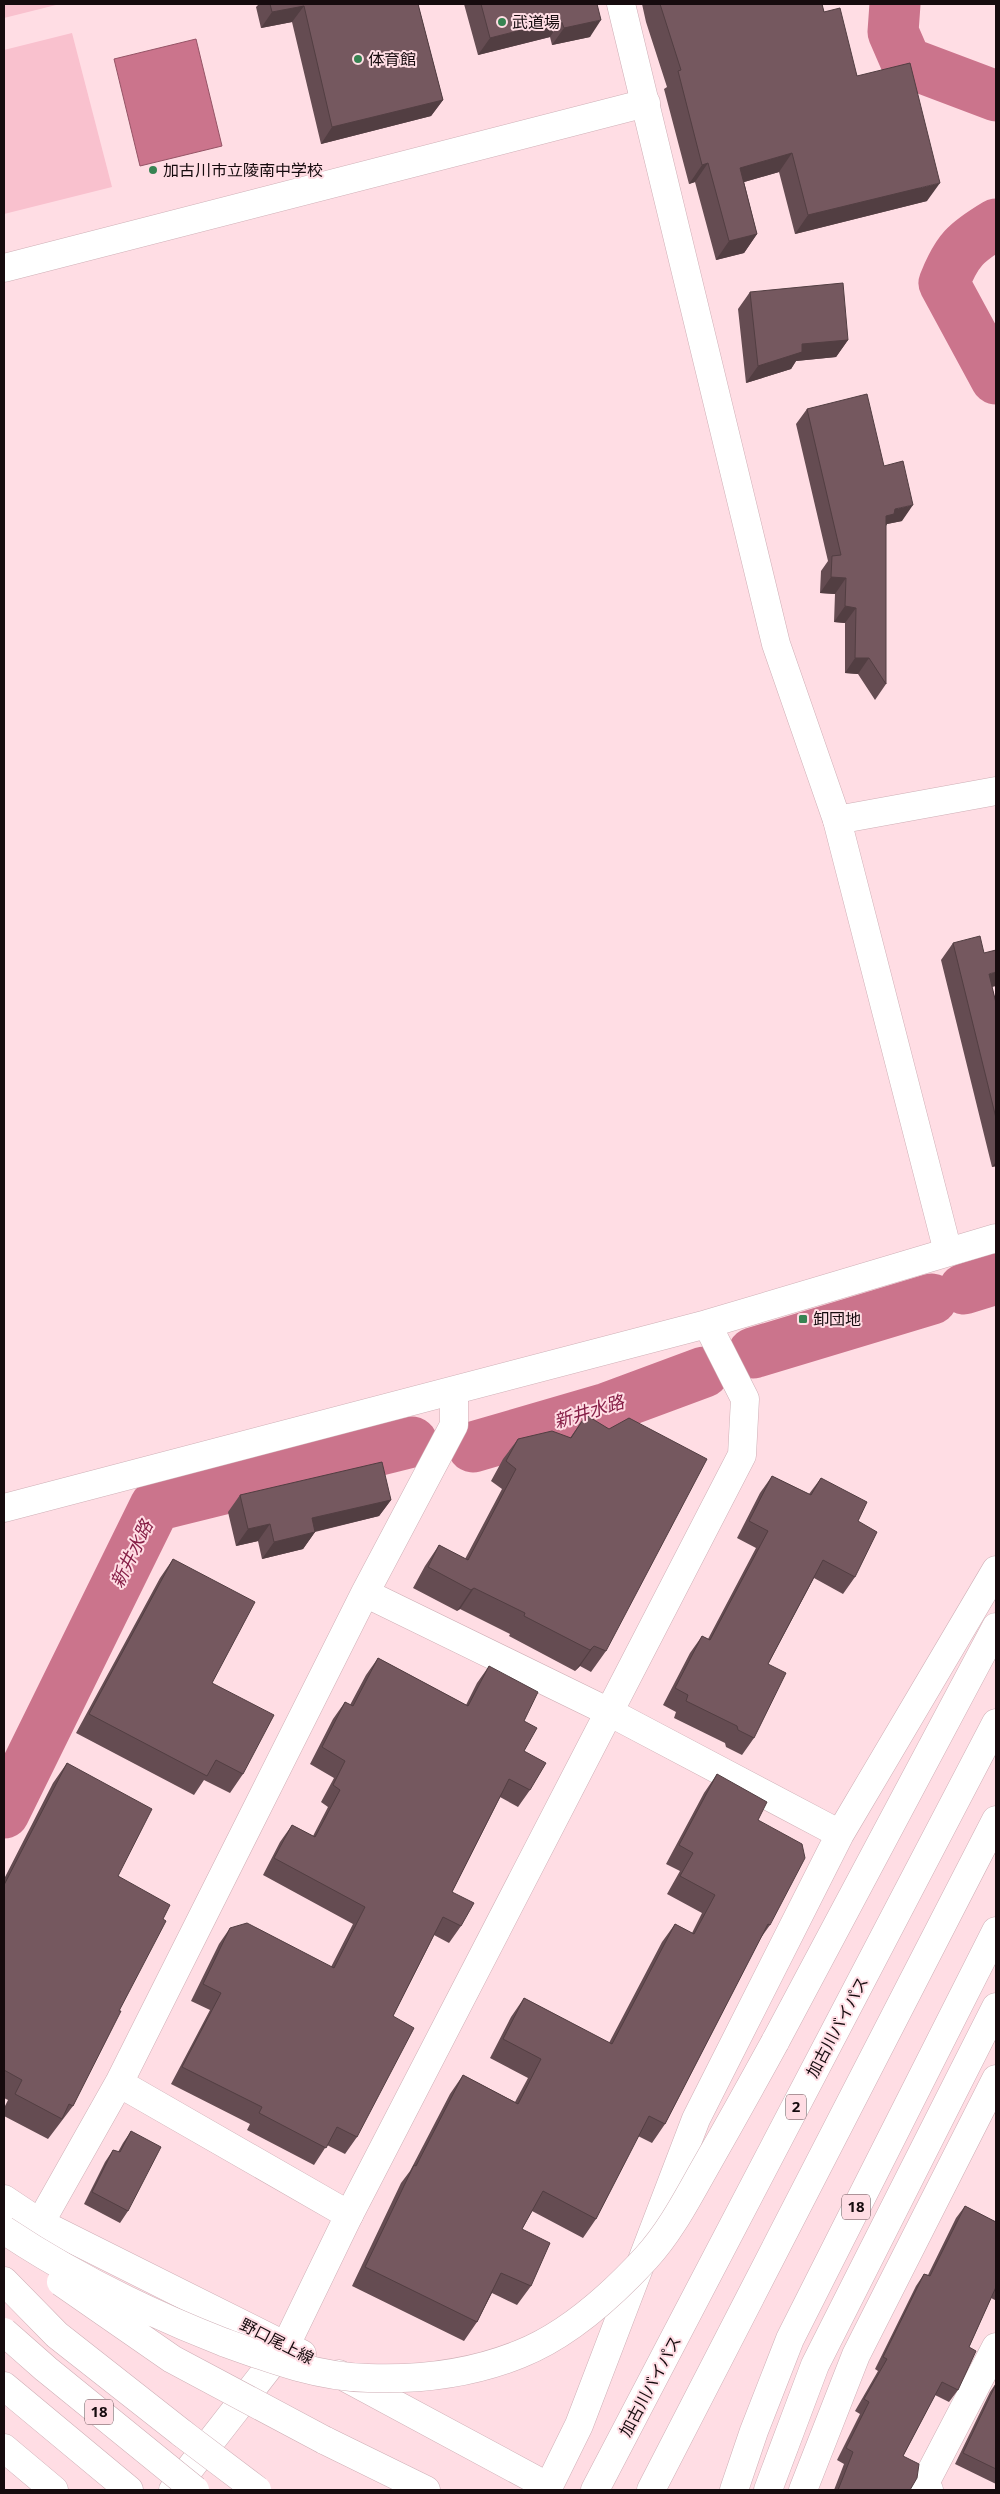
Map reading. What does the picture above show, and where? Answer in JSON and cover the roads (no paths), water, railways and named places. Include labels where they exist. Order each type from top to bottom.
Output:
[{"type":"main road","points":[[621,4],[776,644],[837,820],[948,1252]]},
{"type":"main road","points":[[4,268],[646,103]]},
{"type":"main road","points":[[837,820],[996,791]]},
{"type":"main road","points":[[4,1508],[708,1324],[996,1238]]},
{"type":"main road","points":[[173,2490],[286,2345],[349,2214],[611,1713],[742,1456],[745,1399],[708,1324]]},
{"type":"main road","points":[[40,2223],[119,2083],[365,1593],[454,1425],[454,1391]]},
{"type":"main road","points":[[548,2489],[578,2425],[696,2119],[840,1834],[996,1570]]},
{"type":"main road","points":[[365,1593],[611,1713],[840,1834]]},
{"type":"main road","points":[[4,2230],[110,2294],[182,2326],[253,2353],[307,2370],[367,2378],[425,2377],[476,2369],[522,2354],[564,2330],[606,2298],[648,2256],[681,2210],[775,2042],[996,1627]]},
{"type":"main road","name":"加古川バイパス","points":[[595,2490],[996,1723]]},
{"type":"main road","points":[[651,2490],[996,1820]]},
{"type":"main road","name":"18","points":[[734,2490],[754,2431],[790,2339],[996,1931]]},
{"type":"main road","points":[[768,2490],[815,2365],[996,2007]]},
{"type":"main road","points":[[803,2490],[856,2355],[996,2079]]},
{"type":"main road","points":[[119,2083],[349,2214]]},
{"type":"main road","name":"野口尾上線","points":[[4,2199],[40,2223],[286,2345],[548,2489]]},
{"type":"main road","points":[[4,2239],[95,2308],[172,2359],[276,2416],[426,2490]]},
{"type":"main road","name":"18","points":[[4,2281],[57,2334],[257,2490]]},
{"type":"main road","name":"18","points":[[4,2332],[46,2369],[195,2490]]},
{"type":"main road","points":[[929,2490],[924,2488],[996,2346]]},
{"type":"main road","name":"18","points":[[4,2386],[129,2490]]},
{"type":"main road","points":[[4,2448],[54,2490]]},
{"type":"waterway","points":[[895,4],[893,32],[906,62],[996,96]]},
{"type":"waterway","points":[[996,224],[977,236],[964,248],[953,262],[944,283],[996,379]]},
{"type":"waterway","name":"新井水路","points":[[964,1289],[996,1279]]},
{"type":"waterway","name":"新井水路","points":[[753,1353],[932,1299]]},
{"type":"waterway","name":"新井水路","points":[[473,1447],[607,1408],[704,1372]]},
{"type":"waterway","name":"新井水路","points":[[4,1813],[155,1506],[412,1442]]},
{"type":"place","name":"武道場","points":[[502,22]]},
{"type":"place","name":"体育館","points":[[358,59]]},
{"type":"place","name":"加古川市立陵南中学校","points":[[153,170]]},
{"type":"place","name":"卸団地","points":[[803,1319]]}]
